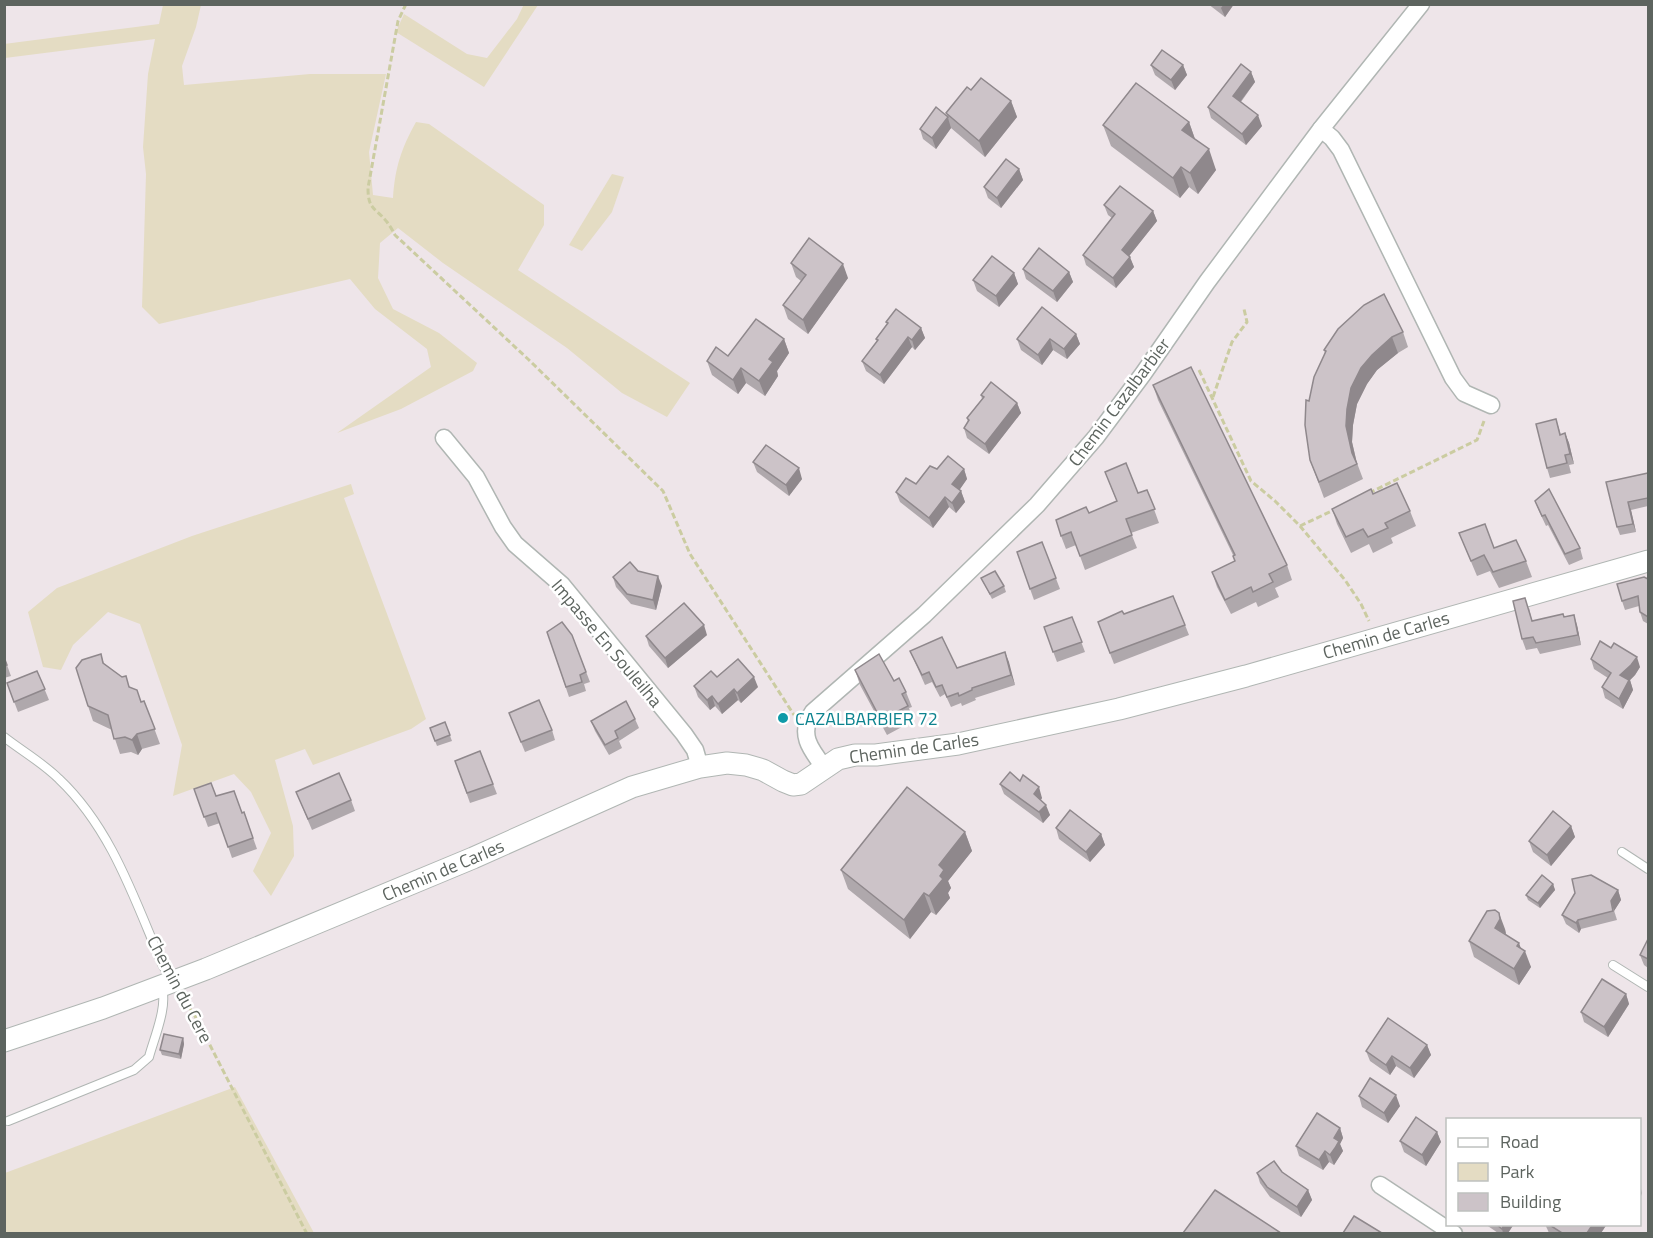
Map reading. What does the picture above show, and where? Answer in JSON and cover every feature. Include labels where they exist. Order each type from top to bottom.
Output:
[{"type":"street","name":"Chemin Cazalbarbier","points":[[805,723],[813,712],[924,615],[1037,505],[1096,437],[1207,282],[1321,129],[1421,4]]},
{"type":"street","points":[[1321,129],[1341,150],[1453,378],[1464,393],[1491,405]]},
{"type":"street","name":"Impasse En Souleilha","points":[[444,438],[476,477],[503,527],[515,544],[562,585],[588,615],[684,734],[695,750],[699,767]]},
{"type":"street","name":"Chemin de Carles","points":[[4,1041],[167,984],[463,863],[632,787],[699,767],[728,763],[746,765],[763,770],[793,785],[801,784],[838,759],[855,755],[876,755],[958,744],[1119,709],[1246,676],[1648,561]]},
{"type":"street","points":[[805,723],[806,738],[824,767]]},
{"type":"street","points":[[1380,1185],[1454,1233]]},
{"type":"lane","name":"Chemin du Cere","points":[[4,737],[59,778],[84,807],[114,852],[163,966],[167,984]]},
{"type":"lane","points":[[1622,852],[1648,869]]},
{"type":"lane","points":[[1613,965],[1648,987]]},
{"type":"lane","points":[[8,1121],[134,1070],[145,1063],[149,1057],[162,1012],[167,984]]},
{"type":"path","points":[[406,4],[398,21],[368,188],[368,201],[372,208],[386,220],[395,235],[529,360],[663,491],[690,554],[790,713],[805,723]]},
{"type":"path","points":[[1212,398],[1232,342],[1247,322],[1244,309]]},
{"type":"path","points":[[1199,370],[1251,481],[1300,526],[1345,580],[1361,604],[1375,638]]},
{"type":"path","points":[[1365,495],[1477,440],[1491,405]]},
{"type":"path","points":[[1300,526],[1345,505]]},
{"type":"path","name":"Chemin du Cere","points":[[167,984],[195,1016],[307,1233]]},
{"type":"green space","points":[[524,4],[538,5],[484,87],[396,32],[404,14],[467,54],[487,58],[517,19]]},
{"type":"green space","points":[[163,5],[201,5],[182,66],[184,85],[310,74],[386,74],[369,152],[373,195],[393,198],[400,159],[416,122],[429,124],[544,205],[544,225],[518,270],[690,383],[667,417],[622,393],[567,348],[443,263],[398,228],[380,243],[378,278],[393,309],[439,333],[477,363],[473,371],[401,409],[337,433],[431,367],[427,349],[375,309],[350,279],[159,324],[142,307],[146,174],[143,147],[148,74],[155,39],[5,58],[4,44],[159,24]]},
{"type":"green space","points":[[612,174],[624,177],[612,212],[582,251],[569,245]]},
{"type":"green space","points":[[351,484],[354,494],[344,498],[426,719],[411,729],[313,765],[305,749],[275,760],[293,826],[294,856],[271,896],[253,871],[271,833],[251,792],[234,774],[173,796],[182,745],[140,624],[108,612],[73,645],[61,670],[43,667],[28,612],[57,588],[192,536]]},
{"type":"green space","points":[[235,1087],[314,1233],[5,1233],[5,1173]]},
{"type":"building","points":[[1162,50],[1183,65],[1171,80],[1151,65]]},
{"type":"building","points":[[1241,64],[1251,72],[1233,96],[1258,115],[1242,134],[1208,107]]},
{"type":"building","points":[[981,78],[1011,101],[979,141],[946,113],[967,87],[971,90]]},
{"type":"building","points":[[1136,83],[1189,122],[1182,130],[1209,149],[1190,173],[1181,167],[1173,178],[1103,125]]},
{"type":"building","points":[[936,107],[948,117],[932,138],[920,129]]},
{"type":"building","points":[[1006,159],[1019,169],[997,198],[984,187]]},
{"type":"building","points":[[1120,186],[1153,211],[1122,250],[1130,257],[1113,278],[1083,255],[1115,214],[1104,205]]},
{"type":"building","points":[[809,238],[843,264],[803,320],[783,305],[806,275],[791,263]]},
{"type":"building","points":[[1039,248],[1069,272],[1053,291],[1023,269]]},
{"type":"building","points":[[992,256],[1014,273],[996,296],[973,280]]},
{"type":"building","points":[[1384,294],[1403,332],[1392,337],[1372,355],[1361,368],[1351,388],[1346,426],[1357,464],[1319,482],[1310,460],[1305,425],[1306,400],[1309,401],[1314,377],[1326,351],[1324,350],[1338,329],[1364,305]]},
{"type":"building","points":[[1042,307],[1076,334],[1064,349],[1050,339],[1038,355],[1017,339]]},
{"type":"building","points":[[896,309],[921,328],[912,340],[908,337],[880,375],[862,361],[878,340],[876,339]]},
{"type":"building","points":[[756,319],[784,339],[769,359],[773,362],[759,381],[741,368],[733,380],[707,361],[716,347],[728,356]]},
{"type":"building","points":[[1191,367],[1287,565],[1269,574],[1273,582],[1253,592],[1251,587],[1225,600],[1212,572],[1235,561],[1233,556],[1235,555],[1153,385]]},
{"type":"building","points":[[991,382],[1017,403],[985,444],[964,428],[969,420],[967,418],[984,397],[981,395]]},
{"type":"building","points":[[1556,419],[1560,435],[1565,433],[1570,454],[1565,455],[1567,463],[1547,468],[1536,424]]},
{"type":"building","points":[[766,445],[799,468],[786,485],[753,462]]},
{"type":"building","points":[[948,456],[964,469],[952,484],[961,491],[952,503],[945,497],[929,518],[896,492],[906,478],[916,484],[930,466],[937,469]]},
{"type":"building","points":[[1126,463],[1138,493],[1147,490],[1155,509],[1126,519],[1132,535],[1080,556],[1071,532],[1061,536],[1056,520],[1086,507],[1089,513],[1117,501],[1105,472]]},
{"type":"building","points":[[1648,473],[1648,498],[1628,502],[1633,524],[1617,527],[1606,482]]},
{"type":"building","points":[[1397,483],[1410,511],[1385,523],[1388,528],[1368,537],[1363,529],[1346,537],[1332,509],[1371,489],[1373,494]]},
{"type":"building","points":[[1549,489],[1580,548],[1565,554],[1545,515],[1542,516],[1535,501]]},
{"type":"building","points":[[1485,524],[1494,548],[1516,540],[1526,561],[1493,572],[1484,555],[1471,561],[1459,533]]},
{"type":"building","points":[[1042,542],[1056,578],[1030,589],[1017,552]]},
{"type":"building","points":[[630,562],[638,571],[658,576],[653,600],[627,594],[613,577]]},
{"type":"building","points":[[995,571],[1004,586],[990,594],[981,578]]},
{"type":"building","points":[[1644,577],[1648,579],[1648,617],[1640,612],[1638,596],[1622,601],[1617,584]]},
{"type":"building","points":[[1173,596],[1185,625],[1110,653],[1098,622],[1122,611],[1124,614]]},
{"type":"building","points":[[1525,598],[1532,621],[1563,614],[1564,617],[1574,615],[1578,635],[1536,643],[1533,637],[1522,639],[1513,601]]},
{"type":"building","points":[[684,603],[704,625],[665,658],[646,636]]},
{"type":"building","points":[[1072,617],[1082,642],[1053,652],[1044,627]]},
{"type":"building","points":[[562,622],[572,635],[586,672],[580,675],[582,682],[566,687],[547,632]]},
{"type":"building","points":[[942,637],[957,668],[1005,652],[1011,675],[972,688],[959,696],[958,693],[947,697],[942,685],[936,687],[929,672],[922,675],[910,651]]},
{"type":"building","points":[[1600,641],[1611,648],[1614,643],[1637,657],[1620,675],[1629,680],[1619,699],[1602,687],[1611,673],[1591,659]]},
{"type":"building","points":[[101,654],[103,663],[122,677],[126,676],[129,687],[137,690],[155,729],[137,734],[132,740],[125,737],[114,739],[108,715],[88,706],[76,668],[82,660]]},
{"type":"building","points":[[879,654],[894,681],[899,678],[906,692],[902,694],[908,706],[881,720],[855,670]]},
{"type":"building","points":[[738,659],[754,677],[737,693],[734,689],[718,704],[712,696],[707,700],[694,686],[711,671],[717,677]]},
{"type":"building","points":[[37,671],[45,689],[14,702],[7,683]]},
{"type":"building","points":[[539,700],[552,730],[521,742],[509,713]]},
{"type":"building","points":[[626,701],[635,719],[615,731],[618,738],[605,745],[591,721]]},
{"type":"building","points":[[445,722],[450,735],[435,741],[430,728]]},
{"type":"building","points":[[480,751],[493,784],[467,793],[455,761]]},
{"type":"building","points":[[1010,772],[1020,781],[1023,775],[1039,787],[1034,794],[1046,805],[1039,812],[1000,784]]},
{"type":"building","points":[[339,773],[351,800],[308,819],[296,792]]},
{"type":"building","points":[[211,783],[216,796],[234,791],[253,838],[228,847],[216,813],[204,817],[194,789]]},
{"type":"building","points":[[907,787],[965,832],[939,865],[944,870],[940,876],[943,879],[929,896],[924,893],[904,920],[841,870]]},
{"type":"building","points":[[1070,810],[1101,834],[1086,852],[1056,828]]},
{"type":"building","points":[[1553,811],[1571,826],[1547,855],[1529,841]]},
{"type":"building","points":[[1542,875],[1553,884],[1538,903],[1526,895]]},
{"type":"building","points":[[1591,875],[1618,890],[1611,901],[1613,911],[1578,920],[1576,923],[1562,915],[1575,893],[1572,879]]},
{"type":"building","points":[[1495,910],[1499,913],[1500,919],[1495,928],[1519,943],[1517,946],[1525,951],[1514,969],[1469,941],[1487,911]]},
{"type":"building","points":[[1648,939],[1648,959],[1640,955]]},
{"type":"building","points":[[1602,979],[1626,994],[1604,1027],[1581,1012]]},
{"type":"building","points":[[1388,1018],[1427,1045],[1410,1068],[1392,1056],[1386,1065],[1366,1051]]},
{"type":"building","points":[[164,1034],[183,1038],[179,1054],[160,1050]]},
{"type":"building","points":[[1370,1078],[1396,1095],[1384,1113],[1359,1096]]},
{"type":"building","points":[[1317,1113],[1340,1128],[1334,1138],[1339,1141],[1335,1148],[1330,1155],[1325,1151],[1319,1160],[1296,1146]]},
{"type":"building","points":[[1416,1117],[1437,1132],[1422,1155],[1400,1141]]},
{"type":"building","points":[[1274,1161],[1282,1172],[1308,1190],[1297,1207],[1267,1187],[1257,1173]]},
{"type":"building","points":[[1215,1190],[1281,1233],[1183,1233]]},
{"type":"building","points":[[1354,1216],[1382,1233],[1343,1233]]},
{"type":"building","points":[[1551,1226],[1592,1226],[1587,1233],[1562,1233]]},
{"type":"place","name":"CAZALBARBIER 72","points":[[783,718]]}]
